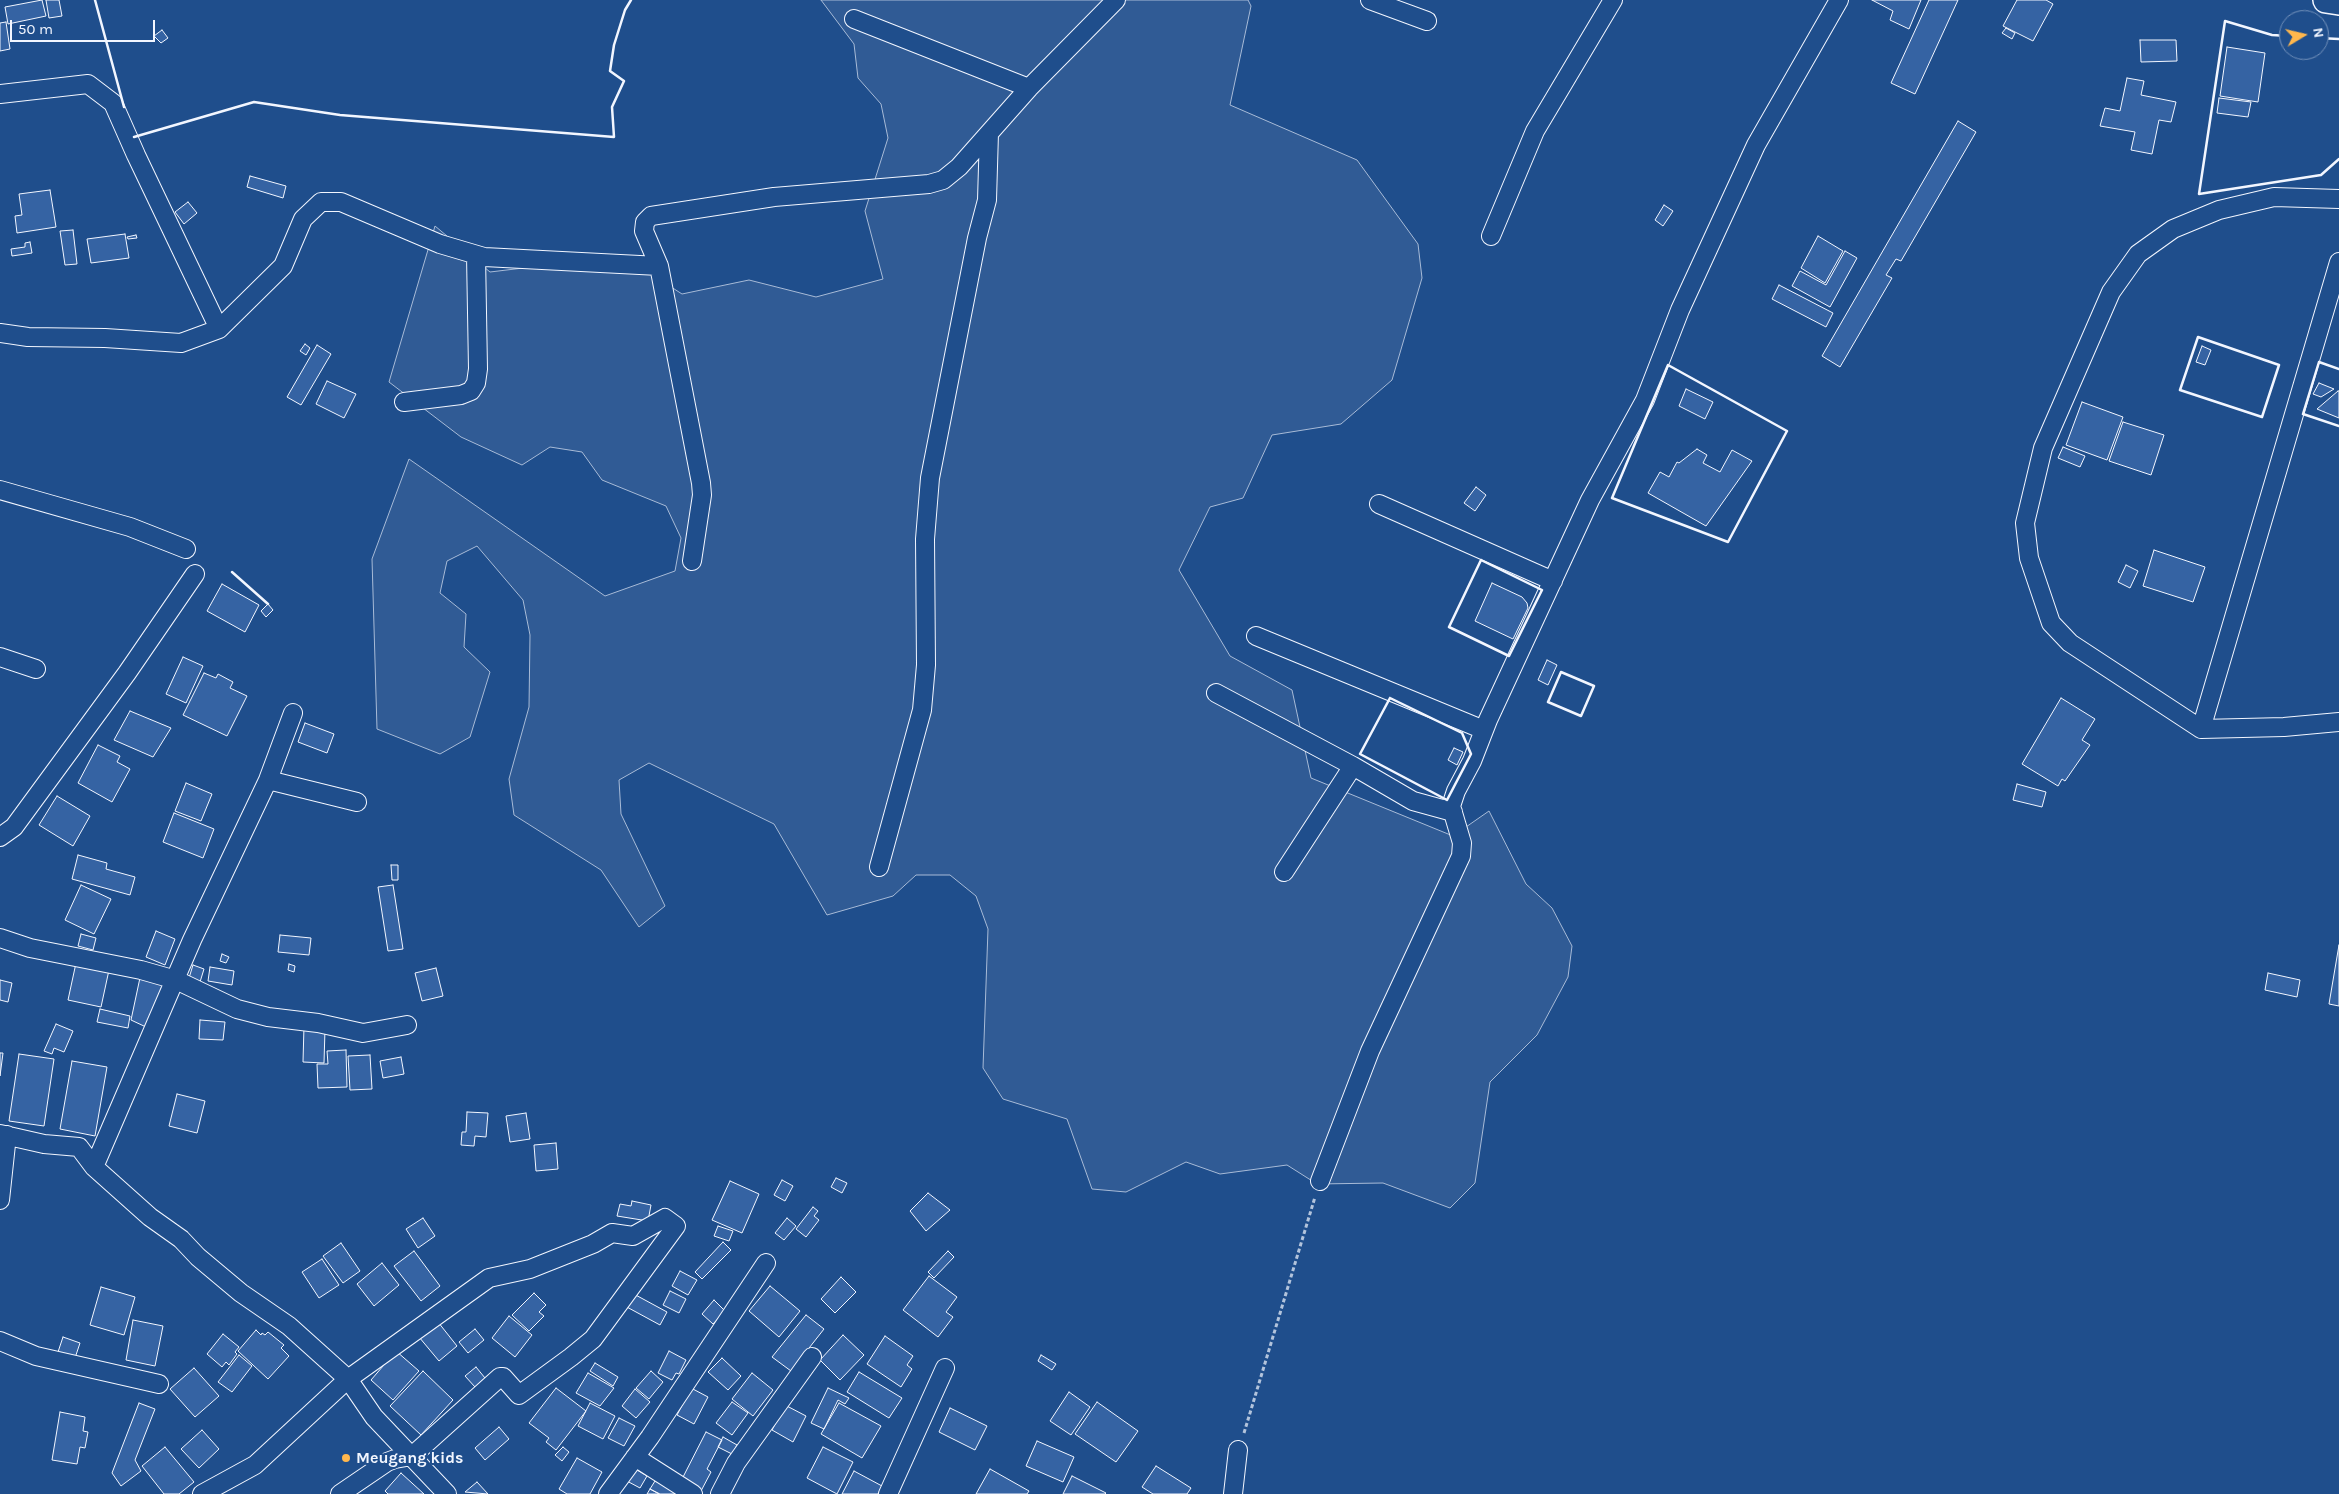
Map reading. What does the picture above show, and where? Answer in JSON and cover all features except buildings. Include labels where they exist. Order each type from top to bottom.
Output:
[{"type":"main road","points":[[2326,0],[2339,2]]},
{"type":"street","points":[[692,561],[702,495],[701,483],[659,266],[644,231],[644,222],[651,216],[774,197],[929,184],[943,180],[959,167],[1029,88],[1116,0]]},
{"type":"street","points":[[1370,0],[1427,22]]},
{"type":"street","points":[[1491,236],[1535,131],[1613,0]]},
{"type":"street","points":[[1320,1181],[1370,1051],[1460,856],[1462,843],[1452,812],[1453,800],[1590,500],[1645,400],[1680,310],[1756,145],[1839,0]]},
{"type":"street","points":[[854,19],[1029,88]]},
{"type":"street","points":[[0,94],[88,84],[114,103],[136,155],[219,329]]},
{"type":"street","points":[[879,867],[922,710],[926,664],[925,539],[930,478],[977,238],[987,200],[989,133]]},
{"type":"street","points":[[2339,199],[2274,197],[2219,210],[2173,229],[2138,254],[2111,292],[2043,448],[2025,523],[2029,558],[2051,623],[2070,643],[2201,729],[2284,727],[2339,722]]},
{"type":"street","points":[[0,333],[28,337],[105,338],[181,343],[219,329],[283,266],[303,220],[321,202],[341,202],[440,244],[496,259],[659,266]]},
{"type":"street","points":[[404,402],[461,395],[471,392],[476,384],[478,369],[476,255]]},
{"type":"street","points":[[2201,729],[2339,262]]},
{"type":"street","points":[[0,490],[130,527],[186,548]]},
{"type":"street","points":[[1379,504],[1553,581]]},
{"type":"street","points":[[0,837],[14,827],[127,673],[195,574]]},
{"type":"street","points":[[1256,636],[1484,730]]},
{"type":"street","points":[[0,657],[36,669]]},
{"type":"street","points":[[1216,693],[1353,766],[1413,801],[1452,812]]},
{"type":"street","points":[[94,1167],[176,980],[268,780],[293,713]]},
{"type":"street","points":[[1284,872],[1353,766]]},
{"type":"street","points":[[268,780],[356,802]]},
{"type":"street","points":[[0,938],[30,948],[142,970],[176,980],[237,1009],[268,1017],[318,1023],[363,1033],[407,1025]]},
{"type":"street","points":[[0,1200],[4,1134],[44,1144],[79,1147],[94,1167],[150,1217],[181,1239],[198,1257],[241,1293],[289,1326],[348,1379],[374,1417],[447,1494]]},
{"type":"street","points":[[202,1494],[255,1465],[348,1379],[493,1276],[530,1269],[593,1244],[612,1232],[633,1236],[665,1218],[676,1226],[593,1339],[572,1357],[519,1395],[503,1377],[500,1377],[412,1456],[395,1458],[387,1462],[340,1494]]},
{"type":"street","points":[[608,1494],[766,1263]]},
{"type":"street","points":[[0,1341],[36,1356],[159,1384]]},
{"type":"street","points":[[720,1494],[736,1463],[812,1357]]},
{"type":"street","points":[[888,1494],[945,1368]]},
{"type":"street","points":[[1232,1494],[1238,1450]]},
{"type":"street","points":[[635,1457],[693,1494]]},
{"type":"path","points":[[1238,1450],[1320,1181]]},
{"type":"shaded area","points":[[821,0],[1248,0],[1251,6],[1230,105],[1357,160],[1418,244],[1422,278],[1392,380],[1341,424],[1272,435],[1243,498],[1210,507],[1179,570],[1230,656],[1292,690],[1311,778],[1453,836],[1489,811],[1526,884],[1552,908],[1572,946],[1568,977],[1537,1035],[1490,1082],[1475,1183],[1450,1208],[1383,1183],[1317,1184],[1287,1165],[1220,1174],[1186,1162],[1126,1192],[1092,1189],[1067,1119],[1003,1099],[983,1068],[988,929],[976,896],[950,875],[916,875],[893,896],[827,915],[774,824],[649,763],[619,780],[621,814],[665,906],[639,927],[601,870],[514,815],[509,779],[529,707],[530,635],[523,600],[477,546],[447,561],[440,593],[466,614],[464,647],[490,672],[470,737],[440,754],[377,729],[372,559],[409,459],[605,596],[675,571],[681,538],[666,506],[602,480],[582,452],[550,447],[522,465],[461,437],[389,382],[435,226],[490,272],[623,256],[682,294],[749,280],[816,297],[883,279],[865,211],[888,138],[881,104],[858,78],[854,44]]},
{"type":"wall","points":[[95,0],[124,107]]},
{"type":"wall","points":[[134,137],[254,102],[340,115],[614,137],[612,107],[624,81],[610,71],[614,45],[625,10],[631,0]]},
{"type":"wall","points":[[2279,35],[2225,21],[2199,194],[2321,175],[2339,159]]},
{"type":"wall","points":[[2329,38],[2339,39]]},
{"type":"wall","points":[[2198,337],[2279,365],[2262,417],[2180,390],[2198,337]]},
{"type":"wall","points":[[2339,369],[2319,362],[2303,414],[2339,426]]},
{"type":"wall","points":[[1668,365],[1787,431],[1728,542],[1612,498],[1668,365]]},
{"type":"wall","points":[[1481,560],[1542,590],[1509,656],[1449,627],[1481,560]]},
{"type":"wall","points":[[232,572],[268,604]]},
{"type":"wall","points":[[1561,672],[1594,686],[1581,716],[1548,702],[1561,672]]},
{"type":"wall","points":[[1390,698],[1462,733],[1471,754],[1447,800],[1360,754],[1390,698]]},
{"type":"place","name":"Meugang kids","points":[[346,1458]]}]
